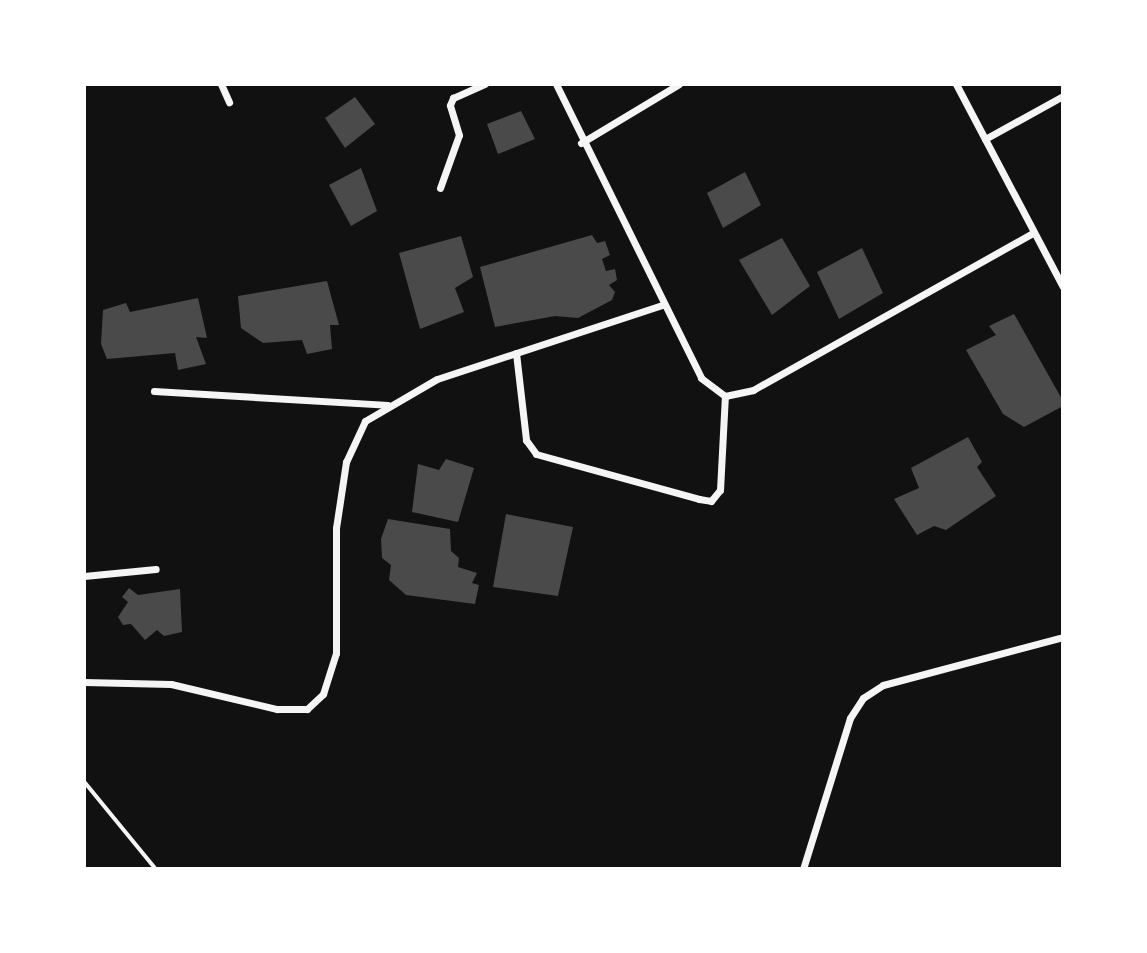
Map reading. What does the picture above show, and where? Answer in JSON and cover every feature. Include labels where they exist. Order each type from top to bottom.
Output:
[{"type":"street","points":[[221,84],[229,102]]},
{"type":"street","points":[[440,188],[459,135],[450,105],[453,99],[485,84]]},
{"type":"street","points":[[556,84],[581,143],[701,378],[725,396],[753,390],[1034,232]]},
{"type":"street","points":[[581,143],[680,84]]},
{"type":"street","points":[[956,84],[1063,287]]},
{"type":"street","points":[[985,139],[1063,96]]},
{"type":"street","points":[[84,682],[171,684],[296,712],[317,702],[336,653],[336,528],[346,462],[365,421],[388,405],[437,379],[662,305]]},
{"type":"street","points":[[516,353],[526,440],[536,454],[699,499],[711,501],[720,490],[725,396]]},
{"type":"street","points":[[155,391],[388,405]]},
{"type":"street","points":[[84,576],[156,569]]},
{"type":"street","points":[[803,869],[850,718],[863,698],[883,685],[1063,637]]},
{"type":"path","points":[[84,781],[156,869]]},
{"type":"building","points":[[355,97],[375,124],[345,148],[325,118]]},
{"type":"building","points":[[521,111],[535,139],[498,154],[487,124]]},
{"type":"building","points":[[361,168],[377,211],[351,226],[329,185]]},
{"type":"building","points":[[745,172],[761,205],[723,228],[707,193]]},
{"type":"building","points":[[592,235],[597,243],[605,241],[610,255],[602,259],[606,271],[615,269],[617,280],[609,285],[615,292],[612,300],[578,318],[555,316],[495,327],[480,267]]},
{"type":"building","points":[[461,236],[473,277],[455,288],[464,312],[420,329],[399,253]]},
{"type":"building","points":[[782,238],[810,286],[772,315],[739,260]]},
{"type":"building","points":[[862,248],[883,293],[839,319],[817,272]]},
{"type":"building","points":[[327,281],[339,325],[330,325],[332,349],[307,354],[302,340],[263,343],[241,328],[238,296]]},
{"type":"building","points":[[198,298],[207,338],[196,337],[206,364],[178,370],[175,353],[107,359],[101,344],[103,310],[126,303],[130,312]]},
{"type":"building","points":[[1014,314],[1063,401],[1063,406],[1024,427],[1003,414],[966,350],[996,335],[989,326]]},
{"type":"building","points":[[968,437],[982,462],[977,467],[996,496],[946,530],[934,526],[917,535],[894,499],[919,488],[911,468]]},
{"type":"building","points":[[446,459],[474,468],[458,522],[412,512],[418,464],[439,470]]},
{"type":"building","points":[[506,514],[573,527],[558,596],[493,587]]},
{"type":"building","points":[[388,519],[450,529],[451,551],[459,558],[458,567],[477,573],[472,583],[479,585],[475,604],[406,595],[389,580],[391,565],[382,558],[381,539]]},
{"type":"building","points":[[129,588],[138,595],[180,589],[182,632],[164,636],[157,630],[145,640],[131,624],[123,625],[118,617],[128,602],[122,597]]}]
